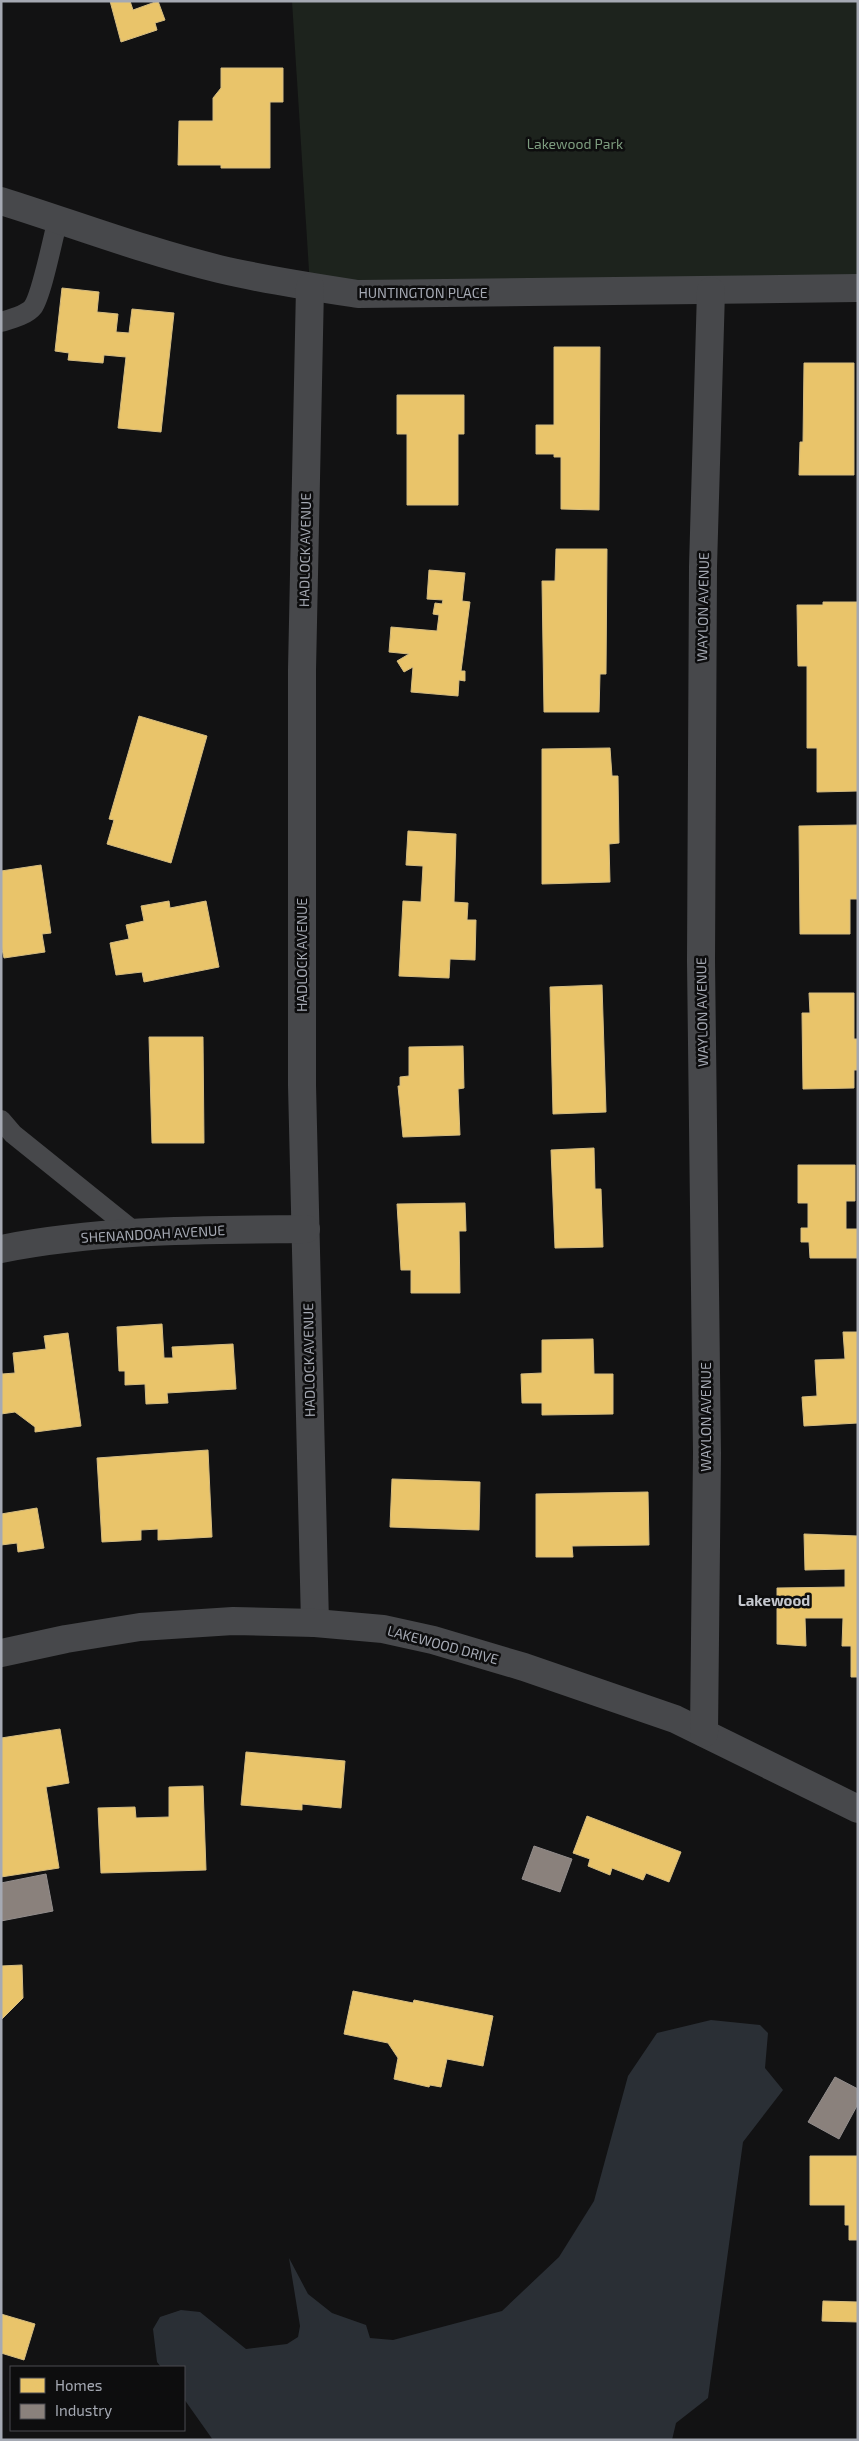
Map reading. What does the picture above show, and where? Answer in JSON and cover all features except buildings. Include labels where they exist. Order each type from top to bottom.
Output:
[{"type":"street","name":"HUNTINGTON PLACE","points":[[1,201],[123,242],[220,269],[310,287],[358,294],[858,288]]},
{"type":"street","name":"HADLOCK AVENUE","points":[[310,287],[302,670],[302,1085],[315,1623]]},
{"type":"street","name":"WAYLON AVENUE","points":[[704,1733],[707,1452],[701,951],[704,568],[711,291]]},
{"type":"street","name":"SHENANDOAH AVENUE","points":[[1,1249],[76,1238],[136,1233],[194,1230],[306,1230]]},
{"type":"street","name":"LAKEWOOD DRIVE","points":[[1,1653],[66,1639],[140,1627],[234,1621],[315,1623],[383,1629],[433,1640],[524,1667],[675,1718],[858,1808]]},
{"type":"lane","points":[[1,322],[20,315],[33,307],[39,292],[58,219]]},
{"type":"lane","points":[[1,1120],[13,1134],[136,1233]]},
{"type":"green space","name":"Lakewood Park","points":[[292,1],[858,1],[858,286],[310,287]]},
{"type":"shaded area","points":[[711,2020],[760,2025],[768,2033],[765,2068],[783,2090],[743,2142],[708,2398],[676,2423],[672,2440],[213,2440],[185,2400],[185,2366],[160,2366],[157,2362],[153,2329],[160,2317],[181,2310],[200,2312],[246,2349],[287,2344],[298,2337],[300,2326],[289,2258],[308,2294],[332,2313],[366,2325],[370,2338],[393,2340],[502,2311],[559,2257],[594,2201],[628,2076],[657,2033]]},
{"type":"district","name":"Lakewood","points":[[774,1601]]}]
